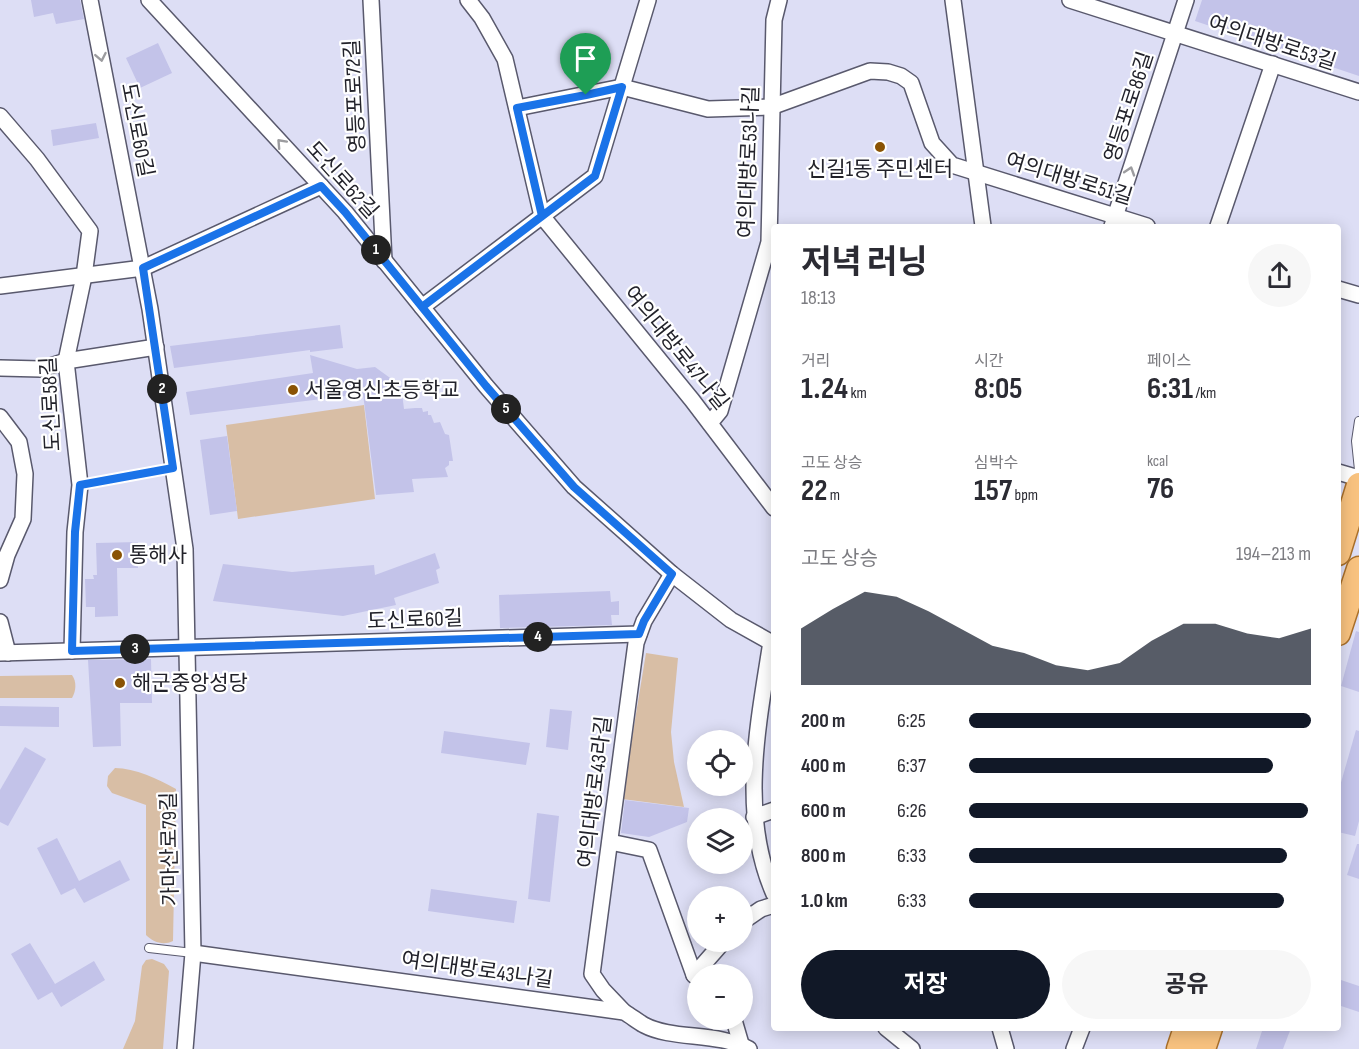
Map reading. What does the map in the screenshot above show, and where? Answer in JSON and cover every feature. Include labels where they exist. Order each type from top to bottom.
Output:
[{"type":"main road","points":[[1341,543],[1359,485]]},
{"type":"main road","points":[[1341,626],[1355,596],[1359,568]]},
{"type":"main road","points":[[1179,1049],[1185,1031]]},
{"type":"main road","points":[[1203,1049],[1209,1031]]},
{"type":"street","name":"도신로60길","points":[[90,0],[143,268],[156,347],[185,549],[190,648],[639,634]]},
{"type":"street","name":"도신로62길","points":[[148,0],[321,186],[486,386],[574,487],[672,574],[731,620],[771,642]]},
{"type":"street","name":"영등포로72길","points":[[370,0],[384,261]]},
{"type":"street","points":[[468,0],[482,18],[505,59],[542,216]]},
{"type":"street","points":[[422,307],[595,176],[648,0]]},
{"type":"street","name":"여의대방로53나길","points":[[772,224],[771,107],[774,20],[779,0]]},
{"type":"street","points":[[953,0],[983,224]]},
{"type":"street","name":"여의대방로53길","points":[[1070,0],[1359,93]]},
{"type":"street","name":"영등포로86길","points":[[1114,221],[1186,0]]},
{"type":"street","points":[[1219,224],[1273,64]]},
{"type":"street","name":"여의대방로51길","points":[[622,87],[708,109],[771,107],[870,71],[888,72],[901,76],[911,83],[932,143],[952,165],[1114,221],[1134,224]]},
{"type":"street","points":[[517,108],[622,87]]},
{"type":"street","name":"도신로58길","points":[[0,116],[37,159],[90,231],[84,276],[66,361],[80,485],[75,532],[72,651]]},
{"type":"street","points":[[0,286],[143,268],[321,186]]},
{"type":"street","name":"여의대방로47나길","points":[[542,216],[771,500]]},
{"type":"street","name":"여의대방로53나길","points":[[710,423],[720,411],[771,245]]},
{"type":"street","points":[[1341,290],[1359,295]]},
{"type":"street","points":[[0,368],[41,369],[66,361],[156,347]]},
{"type":"street","points":[[0,417],[19,442],[25,474],[23,519],[7,555],[0,580]]},
{"type":"street","points":[[1341,473],[1359,478]]},
{"type":"street","name":"여의대방로43라길","points":[[624,1012],[603,990],[592,974],[634,654],[644,621],[672,574]]},
{"type":"street","points":[[0,622],[4,653],[190,648]]},
{"type":"street","name":"가마산로79길","points":[[184,1049],[193,953],[190,648]]},
{"type":"street","points":[[771,654],[756,740],[754,818],[767,879],[771,888]]},
{"type":"street","points":[[754,818],[771,811]]},
{"type":"street","points":[[610,842],[648,850],[691,964]]},
{"type":"street","points":[[753,914],[771,906]]},
{"type":"street","points":[[706,964],[715,952]]},
{"type":"street","name":"여의대방로43나길","points":[[193,953],[624,1012],[645,1026],[745,1047]]},
{"type":"street","points":[[739,1030],[745,1047]]},
{"type":"street","points":[[890,1031],[912,1049]]},
{"type":"street","points":[[1001,1031],[1006,1049]]},
{"type":"street","points":[[1074,1049],[1081,1031]]},
{"type":"lane","points":[[1359,421],[1356,441],[1359,470]]},
{"type":"lane","points":[[80,485],[173,468]]},
{"type":"lane","points":[[149,948],[193,953]]},
{"type":"shaded area","points":[[364,405],[375,499],[238,519],[226,425]]},
{"type":"shaded area","points":[[646,653],[678,658],[671,732],[674,762],[684,807],[622,799]]},
{"type":"shaded area","points":[[72,675],[75,686],[72,698],[0,698],[0,676]]},
{"type":"shaded area","points":[[115,768],[138,772],[176,789],[173,941],[158,942],[146,935],[146,805],[112,793],[107,786],[108,776]]},
{"type":"shaded area","points":[[152,959],[164,964],[169,971],[163,1049],[123,1049],[135,1021],[142,966],[146,960]]},
{"type":"building","points":[[31,0],[80,0],[84,19],[56,24],[53,13],[34,17]]},
{"type":"building","points":[[1202,0],[1359,0],[1359,76],[1195,21]]},
{"type":"building","points":[[158,43],[172,73],[140,88],[126,58]]},
{"type":"building","points":[[96,123],[99,138],[53,146],[51,130]]},
{"type":"building","points":[[340,325],[343,348],[310,352],[310,350],[174,368],[170,346]]},
{"type":"building","points":[[310,355],[357,369],[375,367],[404,388],[402,393],[404,409],[422,408],[423,412],[428,411],[434,423],[440,422],[445,434],[449,435],[453,461],[449,461],[449,465],[445,468],[448,477],[412,479],[414,492],[376,495],[363,394],[190,415],[186,392],[313,373]]},
{"type":"building","points":[[227,436],[237,511],[210,515],[200,440]]},
{"type":"building","points":[[138,542],[138,568],[117,568],[118,616],[95,617],[95,607],[86,607],[85,579],[94,579],[93,575],[97,575],[96,543]]},
{"type":"building","points":[[435,553],[440,568],[436,570],[439,583],[394,598],[396,605],[343,616],[213,601],[223,564],[292,572],[374,565],[375,575]]},
{"type":"building","points":[[610,591],[611,602],[619,601],[619,615],[611,615],[612,625],[500,628],[499,595]]},
{"type":"building","points":[[1356,631],[1359,632],[1359,692],[1341,686]]},
{"type":"building","name":"해군중앙성당","points":[[151,659],[152,703],[120,703],[121,746],[93,747],[88,660]]},
{"type":"building","points":[[0,706],[59,707],[59,727],[0,726]]},
{"type":"building","points":[[550,709],[572,711],[568,750],[546,747]]},
{"type":"building","points":[[1356,730],[1359,731],[1359,821],[1355,836],[1341,833],[1341,782]]},
{"type":"building","points":[[444,731],[530,743],[526,765],[441,753]]},
{"type":"building","points":[[25,747],[46,759],[8,826],[0,822],[0,790]]},
{"type":"building","points":[[625,800],[689,808],[687,808],[687,822],[649,837],[621,833]]},
{"type":"building","points":[[537,813],[559,816],[550,902],[528,899]]},
{"type":"building","points":[[57,838],[79,881],[120,860],[130,880],[84,903],[75,888],[61,895],[37,848]]},
{"type":"building","points":[[1357,844],[1359,844],[1359,879],[1347,875]]},
{"type":"building","points":[[431,889],[517,901],[514,923],[428,911]]},
{"type":"building","points":[[30,943],[55,984],[94,961],[105,980],[61,1007],[52,992],[38,1000],[11,954]]},
{"type":"building","points":[[1341,980],[1359,986],[1359,1012],[1341,1006]]},
{"type":"building","points":[[1262,1031],[1290,1031],[1283,1049],[1256,1049]]},
{"type":"place","name":"신길1동 주민센터","points":[[880,147]]},
{"type":"place","name":"서울영신초등학교","points":[[293,390]]},
{"type":"place","name":"통해사","points":[[117,555]]},
{"type":"place","name":"해군중앙성당","points":[[120,683]]},
{"type":"route","points":[[586,95],[517,108],[542,216],[422,307],[321,186],[143,268],[173,468],[80,485],[75,532],[72,651],[639,634],[644,621],[672,574],[574,487],[486,386],[422,307],[595,176],[622,87],[586,95]]}]
